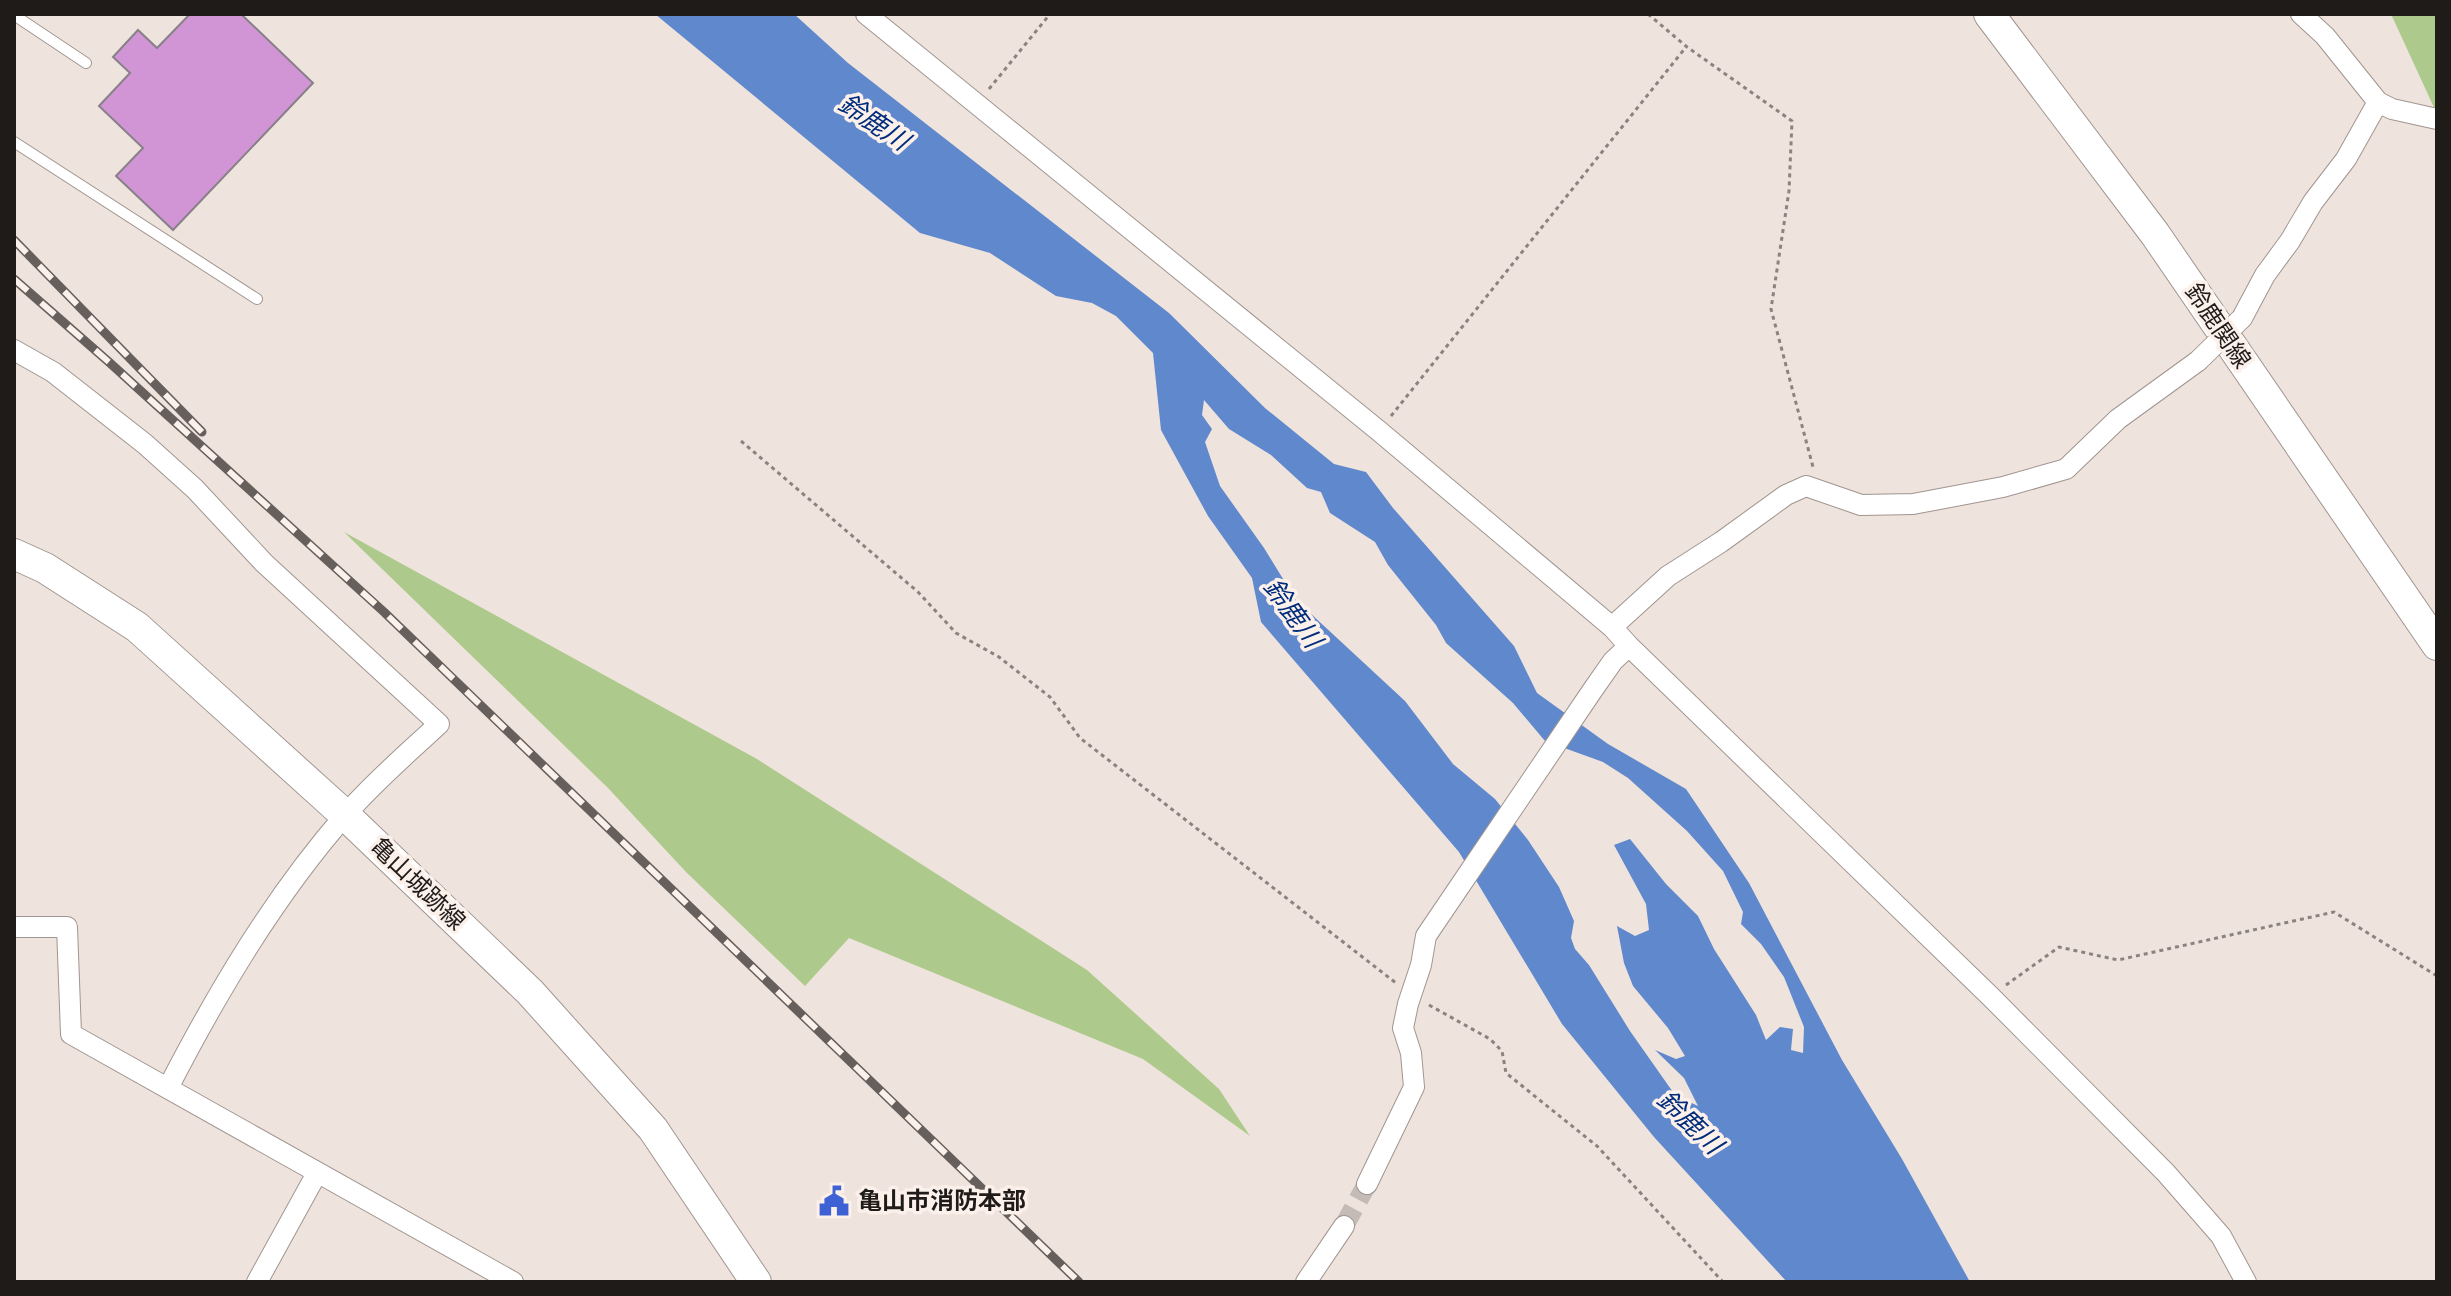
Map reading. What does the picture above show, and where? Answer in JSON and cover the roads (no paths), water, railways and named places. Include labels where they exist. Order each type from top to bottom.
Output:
[{"type":"main road","name":"鈴鹿関線","points":[[1989,14],[2155,234],[2437,645]]},
{"type":"main road","name":"亀山城跡線","points":[[14,554],[45,568],[137,627],[345,815],[530,992],[653,1129],[756,1282]]},
{"type":"street","points":[[866,14],[1379,431],[1612,627],[1990,996],[2166,1173],[2221,1236],[2246,1282]]},
{"type":"street","points":[[2301,14],[2325,36],[2378,102],[2392,109],[2437,119]]},
{"type":"street","points":[[1612,627],[1668,576],[1786,495],[1806,486],[1861,505],[1913,504],[2003,487],[2066,469],[2118,419],[2198,361],[2242,318],[2265,275],[2313,202],[2346,159],[2378,102]]},
{"type":"street","points":[[14,350],[53,372],[145,444],[195,489],[264,563],[439,724],[345,815],[255,935],[196,1033],[168,1088]]},
{"type":"street","points":[[1367,1184],[1414,1087],[1411,1053],[1403,1028],[1426,936],[1613,661],[1629,646]]},
{"type":"street","points":[[14,927],[67,927],[71,1034],[513,1282]]},
{"type":"street","points":[[257,1282],[317,1173]]},
{"type":"street","points":[[1306,1282],[1344,1226]]},
{"type":"lane","points":[[14,15],[86,63]]},
{"type":"lane","points":[[14,142],[257,299]]},
{"type":"water","name":"鈴鹿川","points":[[655,14],[794,14],[848,63],[1169,313],[1265,408],[1334,464],[1366,472],[1393,508],[1514,646],[1537,693],[1608,744],[1686,789],[1749,883],[1842,1060],[1902,1159],[1970,1282],[1787,1282],[1654,1137],[1562,1024],[1459,852],[1261,622],[1252,578],[1208,516],[1161,430],[1153,353],[1116,316],[1092,303],[1056,296],[990,253],[920,233]],"holes":[[[1204,400],[1229,429],[1271,455],[1307,488],[1321,492],[1330,513],[1375,542],[1388,565],[1436,625],[1446,643],[1513,703],[1545,741],[1603,762],[1628,778],[1687,831],[1723,871],[1743,912],[1741,924],[1761,944],[1784,977],[1804,1027],[1803,1053],[1791,1050],[1793,1029],[1780,1027],[1766,1040],[1756,1015],[1714,949],[1698,916],[1666,884],[1630,839],[1614,845],[1646,904],[1649,930],[1635,936],[1617,926],[1624,963],[1633,986],[1668,1028],[1685,1056],[1676,1059],[1655,1050],[1684,1078],[1698,1106],[1675,1095],[1589,965],[1575,949],[1571,938],[1574,921],[1559,887],[1528,840],[1495,799],[1453,764],[1405,701],[1296,600],[1220,486],[1205,442],[1212,429],[1202,415]]]},
{"type":"tunnel","points":[[1344,1226],[1367,1184]]},
{"type":"railway","points":[[14,240],[202,432]]},
{"type":"railway","points":[[14,279],[384,612],[1079,1282]]},
{"type":"place","name":"亀山市消防本部","points":[[834,1201]]}]
